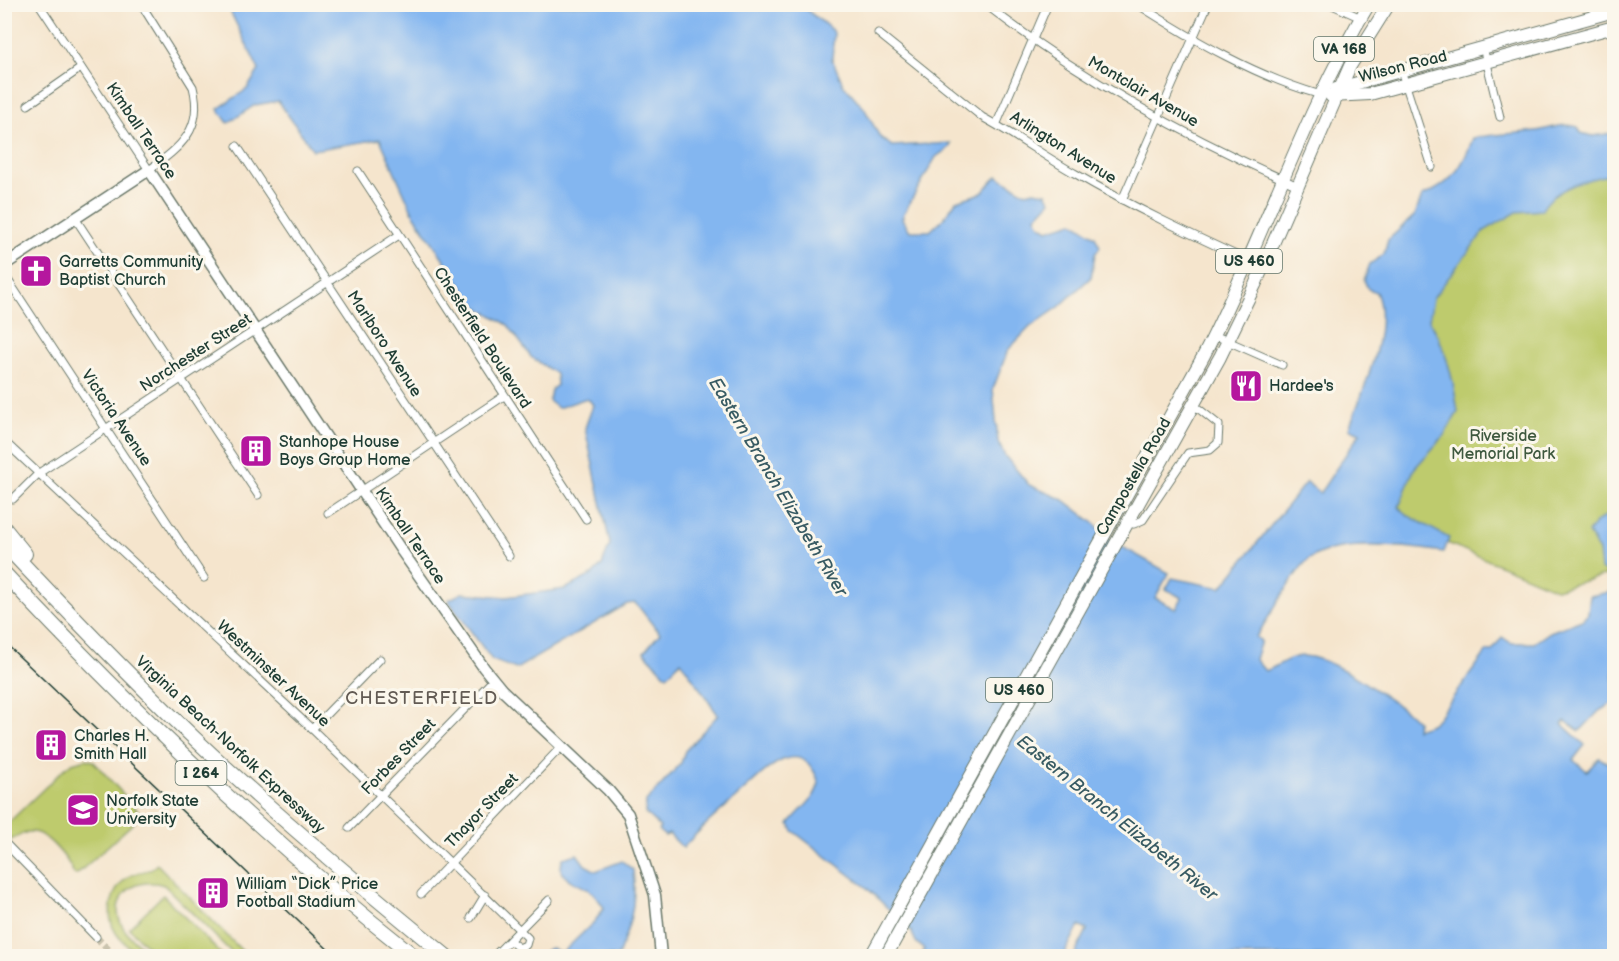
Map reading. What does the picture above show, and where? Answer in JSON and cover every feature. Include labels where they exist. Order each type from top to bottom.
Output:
[{"type":"highway","points":[[4,528],[51,594]]},
{"type":"highway","name":"Virginia Beach-Norfolk Expressway","points":[[4,544],[51,594],[224,766],[331,861],[446,957]]},
{"type":"highway","name":"I 264","points":[[4,573],[118,693],[215,786],[340,897],[414,957]]},
{"type":"highway","points":[[4,580],[35,606]]},
{"type":"main road","name":"Campostella Road","points":[[872,957],[1214,335],[1249,261],[1321,95],[1369,4]]},
{"type":"main road","name":"Campostella Road","points":[[886,957],[1228,342],[1355,55],[1389,4]]},
{"type":"main road","name":"Wilson Road","points":[[1321,95],[1338,92],[1401,70],[1483,46],[1614,10]]},
{"type":"main road","name":"Wilson Road","points":[[1338,92],[1370,94],[1614,27]]},
{"type":"street","name":"Kimball Terrace","points":[[39,4],[362,491],[493,680],[608,790],[628,814],[655,895],[661,957]]},
{"type":"street","points":[[4,265],[149,170],[178,149],[188,136],[196,117],[193,87],[141,4]]},
{"type":"street","name":"Montclair Avenue","points":[[985,4],[1096,83],[1158,118],[1298,186]]},
{"type":"street","points":[[997,123],[1048,4]]},
{"type":"street","points":[[1137,4],[1194,38],[1257,69],[1321,95]]},
{"type":"street","points":[[1122,201],[1208,4]]},
{"type":"street","points":[[1330,4],[1361,18]]},
{"type":"street","name":"Arlington Avenue","points":[[878,33],[982,117],[997,123],[1049,158],[1122,201],[1249,261]]},
{"type":"street","points":[[1483,46],[1500,117]]},
{"type":"street","points":[[28,105],[81,68]]},
{"type":"street","points":[[1401,70],[1432,167]]},
{"type":"street","name":"Marlboro Avenue","points":[[237,146],[508,556]]},
{"type":"street","name":"Chesterfield Boulevard","points":[[358,171],[586,519]]},
{"type":"street","points":[[75,218],[258,495]]},
{"type":"street","name":"Norchester Street","points":[[13,499],[39,473],[399,235]]},
{"type":"street","name":"Victoria Avenue","points":[[4,274],[204,578]]},
{"type":"street","points":[[1214,335],[1282,365]]},
{"type":"street","points":[[328,513],[504,396]]},
{"type":"street","points":[[1134,524],[1143,520],[1188,453],[1210,450],[1218,443],[1219,425],[1194,405]]},
{"type":"street","name":"Westminster Avenue","points":[[4,441],[312,729],[520,930]]},
{"type":"street","points":[[312,729],[380,659]]},
{"type":"street","name":"Forbes Street","points":[[349,828],[493,680]]},
{"type":"street","name":"Thayor Street","points":[[421,894],[562,746]]},
{"type":"street","points":[[4,842],[96,937]]},
{"type":"street","points":[[471,918],[485,895]]},
{"type":"street","points":[[494,957],[549,900]]},
{"type":"street","points":[[510,941],[519,948],[526,945],[528,938],[520,930]]},
{"type":"green space","name":"Riverside Memorial Park","points":[[1614,165],[1614,573],[1556,589],[1355,504],[1418,306],[1481,227]]},
{"type":"green space","points":[[86,759],[93,761],[133,805],[139,812],[139,818],[77,874],[74,874],[62,854],[49,840],[35,832],[28,832],[10,840],[6,838],[7,824],[63,770],[72,763]]},
{"type":"green space","points":[[157,864],[247,956],[235,956],[164,885],[153,883],[133,887],[126,892],[118,908],[124,929],[151,956],[139,956],[121,939],[112,926],[110,910],[114,895],[128,877],[149,870]]},
{"type":"green space","points":[[163,895],[223,956],[157,956],[129,928]]},
{"type":"water","name":"Eastern Branch Elizabeth River","points":[[230,5],[803,5],[834,33],[832,59],[843,84],[864,108],[880,137],[892,146],[951,143],[950,147],[936,157],[904,213],[902,219],[910,231],[930,231],[944,218],[956,201],[982,193],[997,176],[1026,193],[1034,191],[1046,193],[1051,201],[1036,217],[1040,225],[1048,230],[1073,222],[1095,236],[1100,247],[1095,254],[1091,277],[1059,307],[1030,327],[1008,350],[993,389],[998,442],[1005,456],[1029,485],[1064,500],[1095,524],[1108,539],[1169,573],[1155,598],[1176,609],[1182,598],[1166,589],[1172,578],[1221,588],[1306,482],[1320,493],[1360,433],[1349,428],[1373,360],[1380,323],[1380,306],[1376,292],[1368,289],[1364,280],[1370,264],[1384,254],[1388,240],[1415,215],[1422,196],[1441,186],[1455,174],[1473,138],[1567,125],[1578,127],[1581,133],[1593,136],[1614,133],[1614,174],[1573,185],[1547,202],[1542,210],[1517,212],[1484,231],[1433,298],[1429,320],[1448,365],[1458,412],[1443,437],[1414,469],[1399,507],[1407,515],[1449,538],[1444,552],[1412,548],[1355,546],[1321,553],[1308,560],[1256,637],[1261,641],[1255,659],[1265,671],[1298,656],[1329,663],[1359,679],[1410,714],[1417,721],[1416,729],[1431,724],[1438,718],[1487,651],[1492,651],[1502,637],[1511,643],[1534,643],[1550,632],[1582,620],[1588,614],[1590,596],[1614,591],[1614,702],[1599,711],[1580,731],[1565,721],[1562,724],[1585,745],[1573,760],[1587,771],[1599,758],[1614,766],[1614,956],[1074,956],[1087,930],[1079,926],[1063,956],[922,956],[924,949],[916,942],[911,931],[866,887],[793,831],[789,824],[811,800],[819,783],[811,767],[802,759],[792,758],[771,767],[704,826],[683,848],[669,834],[665,836],[659,831],[660,827],[645,813],[646,802],[681,763],[685,751],[718,715],[681,661],[667,676],[644,652],[660,633],[639,607],[635,603],[627,604],[516,669],[492,660],[448,600],[462,593],[506,597],[565,589],[592,575],[602,565],[610,544],[585,428],[593,405],[589,400],[584,399],[558,408],[549,401],[551,390],[557,385],[556,374],[531,357],[508,325],[478,307],[468,296],[413,213],[380,139],[313,150],[278,101],[255,105],[228,123],[218,109],[247,89],[259,70],[231,13]]},
{"type":"water","points":[[1614,511],[1614,573],[1607,573],[1601,569],[1599,551],[1588,533],[1596,522]]},
{"type":"water","points":[[577,854],[585,865],[596,871],[622,861],[633,870],[632,914],[618,956],[546,956],[545,951],[551,948],[562,953],[595,921],[604,908],[592,892],[569,879],[562,871],[563,858]]},
{"type":"tunnel","points":[[96,937],[115,956]]},
{"type":"tram line","points":[[4,642],[335,956]]},
{"type":"place","name":"Garretts Community Baptist Church","points":[[36,271]]},
{"type":"place","name":"Hardee's","points":[[1246,386]]},
{"type":"place","name":"Stanhope House Boys Group Home","points":[[256,451]]},
{"type":"place","name":"Charles H. Smith Hall","points":[[51,745]]},
{"type":"place","name":"Norfolk State University","points":[[83,810]]},
{"type":"place","name":"William “Dick” Price Football Stadium","points":[[213,893]]},
{"type":"district","name":"CHESTERFIELD","points":[[422,698]]}]
